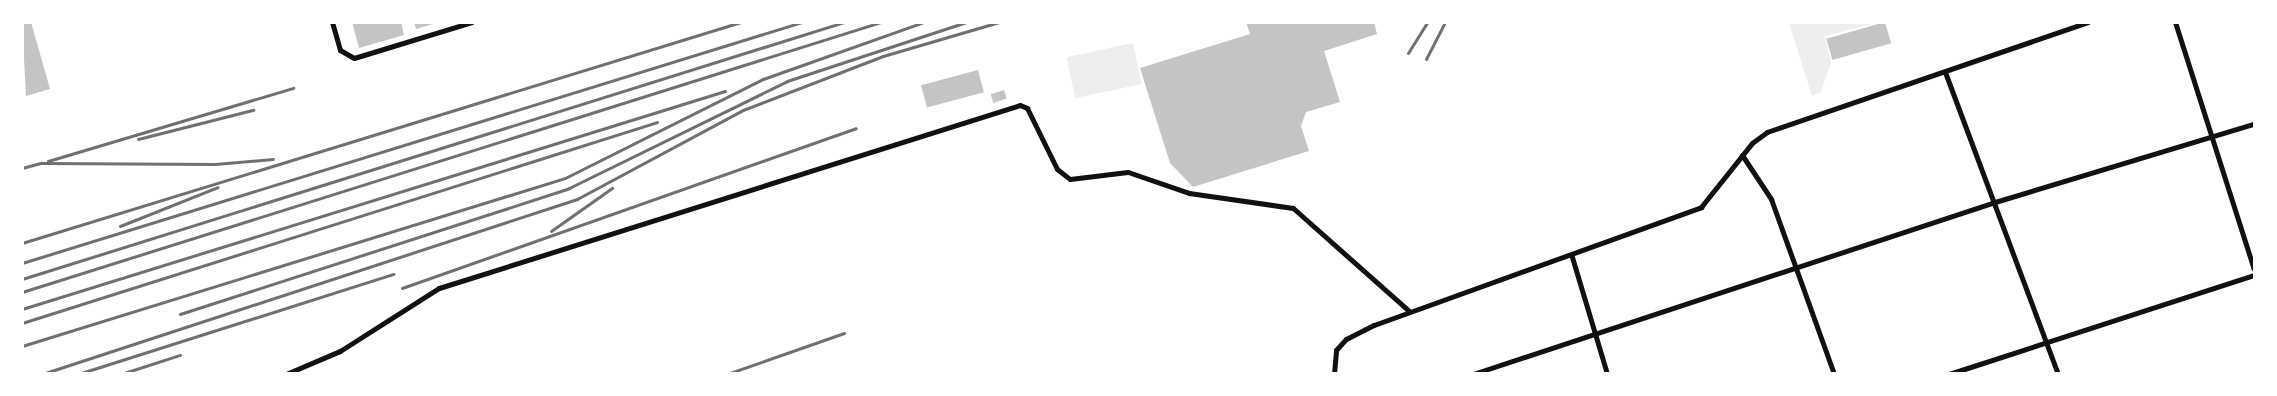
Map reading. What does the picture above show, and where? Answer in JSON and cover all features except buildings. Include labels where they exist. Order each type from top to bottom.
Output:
[{"type":"street","points":[[332,22],[340,50],[354,58],[472,22]]},
{"type":"street","points":[[1334,374],[1336,350],[1346,339],[1409,311],[1572,257],[1701,207],[1742,155],[1767,132],[2088,22]]},
{"type":"street","points":[[2175,22],[2254,269]]},
{"type":"street","points":[[1945,72],[2058,374]]},
{"type":"street","points":[[286,374],[340,351],[439,288],[1020,105],[1027,108],[1057,169],[1065,177],[1077,181],[1128,172],[1189,193],[1293,208],[1409,311]]},
{"type":"street","points":[[1473,374],[1995,202],[2254,124]]},
{"type":"street","points":[[1742,155],[1771,199],[1797,266],[1834,374]]},
{"type":"street","points":[[1572,257],[1607,374]]},
{"type":"street","points":[[1949,374],[2254,275]]},
{"type":"shaded area","points":[[1789,22],[1876,23],[1825,36],[1831,62],[1821,92],[1812,96]]},
{"type":"shaded area","points":[[1133,43],[1142,84],[1075,98],[1066,57]]},
{"type":"railway","points":[[22,243],[741,22]]},
{"type":"railway","points":[[22,263],[802,22]]},
{"type":"railway","points":[[22,279],[844,22]]},
{"type":"railway","points":[[22,292],[881,22]]},
{"type":"railway","points":[[22,346],[565,178],[763,79],[924,22]]},
{"type":"railway","points":[[180,314],[569,188],[787,81],[966,22]]},
{"type":"railway","points":[[42,374],[577,199],[743,110],[883,56],[999,22]]},
{"type":"railway","points":[[1408,53],[1427,22]]},
{"type":"railway","points":[[1426,59],[1445,22]]},
{"type":"railway","points":[[48,161],[293,88]]},
{"type":"railway","points":[[22,309],[725,91]]},
{"type":"railway","points":[[138,139],[253,110]]},
{"type":"railway","points":[[22,323],[657,122]]},
{"type":"railway","points":[[402,288],[856,128]]},
{"type":"railway","points":[[22,168],[41,163],[215,164],[273,159]]},
{"type":"railway","points":[[120,226],[218,187]]},
{"type":"railway","points":[[551,231],[612,188]]},
{"type":"railway","points":[[78,374],[394,274]]},
{"type":"railway","points":[[727,374],[844,333]]},
{"type":"railway","points":[[121,374],[180,355]]}]
